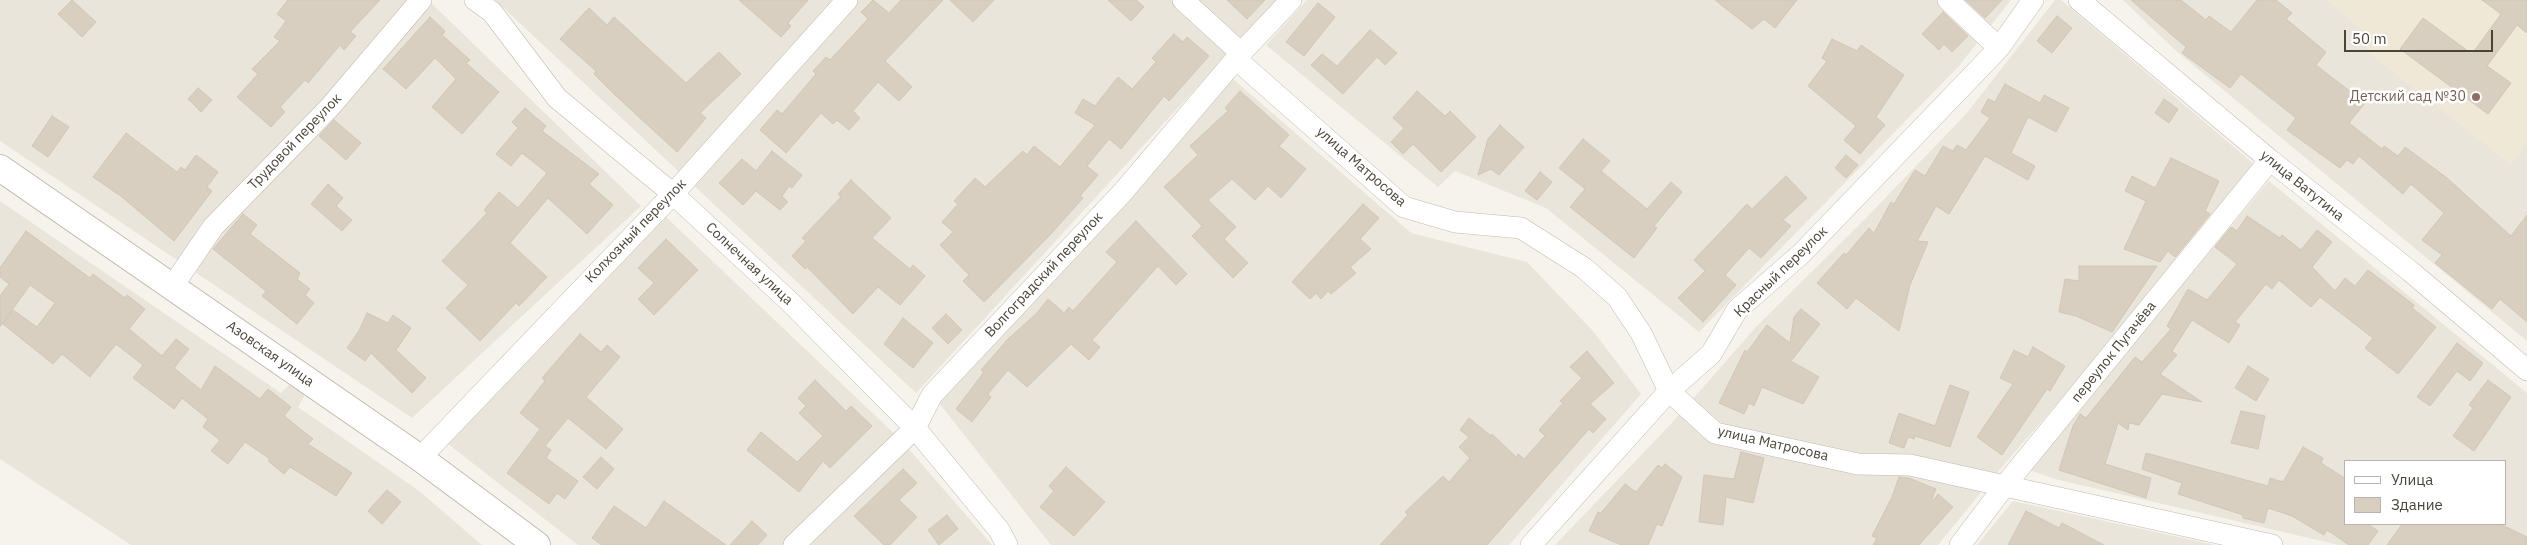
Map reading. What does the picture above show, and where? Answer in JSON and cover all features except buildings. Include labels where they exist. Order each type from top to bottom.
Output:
[{"type":"street","name":"Трудовой переулок","points":[[172,287],[213,227],[330,107],[421,0]]},
{"type":"street","name":"Солнечная улица","points":[[475,0],[492,12],[557,98],[673,194],[790,301],[915,428],[999,530],[1007,545]]},
{"type":"street","name":"Колхозный переулок","points":[[420,458],[673,194],[847,0]]},
{"type":"street","name":"улица Матросова","points":[[1182,0],[1238,56],[1404,207],[1455,222],[1521,228],[1584,268],[1617,297],[1641,333],[1669,391],[1715,433],[1858,464],[1910,465],[2006,484],[2272,545]]},
{"type":"street","name":"Волгоградский переулок","points":[[794,545],[915,428],[932,395],[1122,193],[1238,56],[1291,0]]},
{"type":"street","points":[[1948,0],[1998,48]]},
{"type":"street","name":"Красный переулок","points":[[1531,545],[1669,391],[1711,354],[1737,310],[1802,253],[1998,48],[2034,0]]},
{"type":"street","name":"улица Ватутина","points":[[2079,0],[2270,160],[2410,271],[2527,370]]},
{"type":"street","name":"переулок Пугачёва","points":[[1960,545],[2006,484],[2270,160]]},
{"type":"street","name":"Азовская улица","points":[[0,168],[420,458],[537,545]]},
{"type":"shaded area","points":[[0,0],[428,0],[641,206],[412,418],[0,141]]},
{"type":"shaded area","points":[[495,0],[1277,0],[916,393]]},
{"type":"shaded area","points":[[1307,0],[2011,0],[1958,67],[1699,332],[1546,208],[1455,171],[1438,187],[1266,45]]},
{"type":"shaded area","points":[[2055,0],[2061,0],[2255,165],[2167,277],[2001,468],[1938,545],[1555,545],[1669,426],[1756,327],[1866,218],[1966,114]]},
{"type":"shaded area","points":[[2123,0],[2527,0],[2527,341],[2175,50]]},
{"type":"shaded area","name":"Детский сад №30","points":[[2327,0],[2527,0],[2527,144],[2511,165],[2365,50],[2372,39]]},
{"type":"shaded area","points":[[1233,79],[1411,233],[1527,262],[1593,331],[1641,394],[1509,545],[1051,545],[939,403]]},
{"type":"shaded area","points":[[2269,181],[2527,393],[2527,545],[2339,545],[2055,479],[2027,469]]},
{"type":"shaded area","points":[[0,201],[281,393],[291,383],[306,393],[298,407],[418,490],[482,545],[131,545],[0,459]]},
{"type":"shaded area","points":[[666,217],[901,440],[992,545],[578,545],[448,444]]},
{"type":"shaded area","points":[[2013,501],[2215,545],[1977,545]]},
{"type":"place","name":"Детский сад №30","points":[[2476,97]]}]
